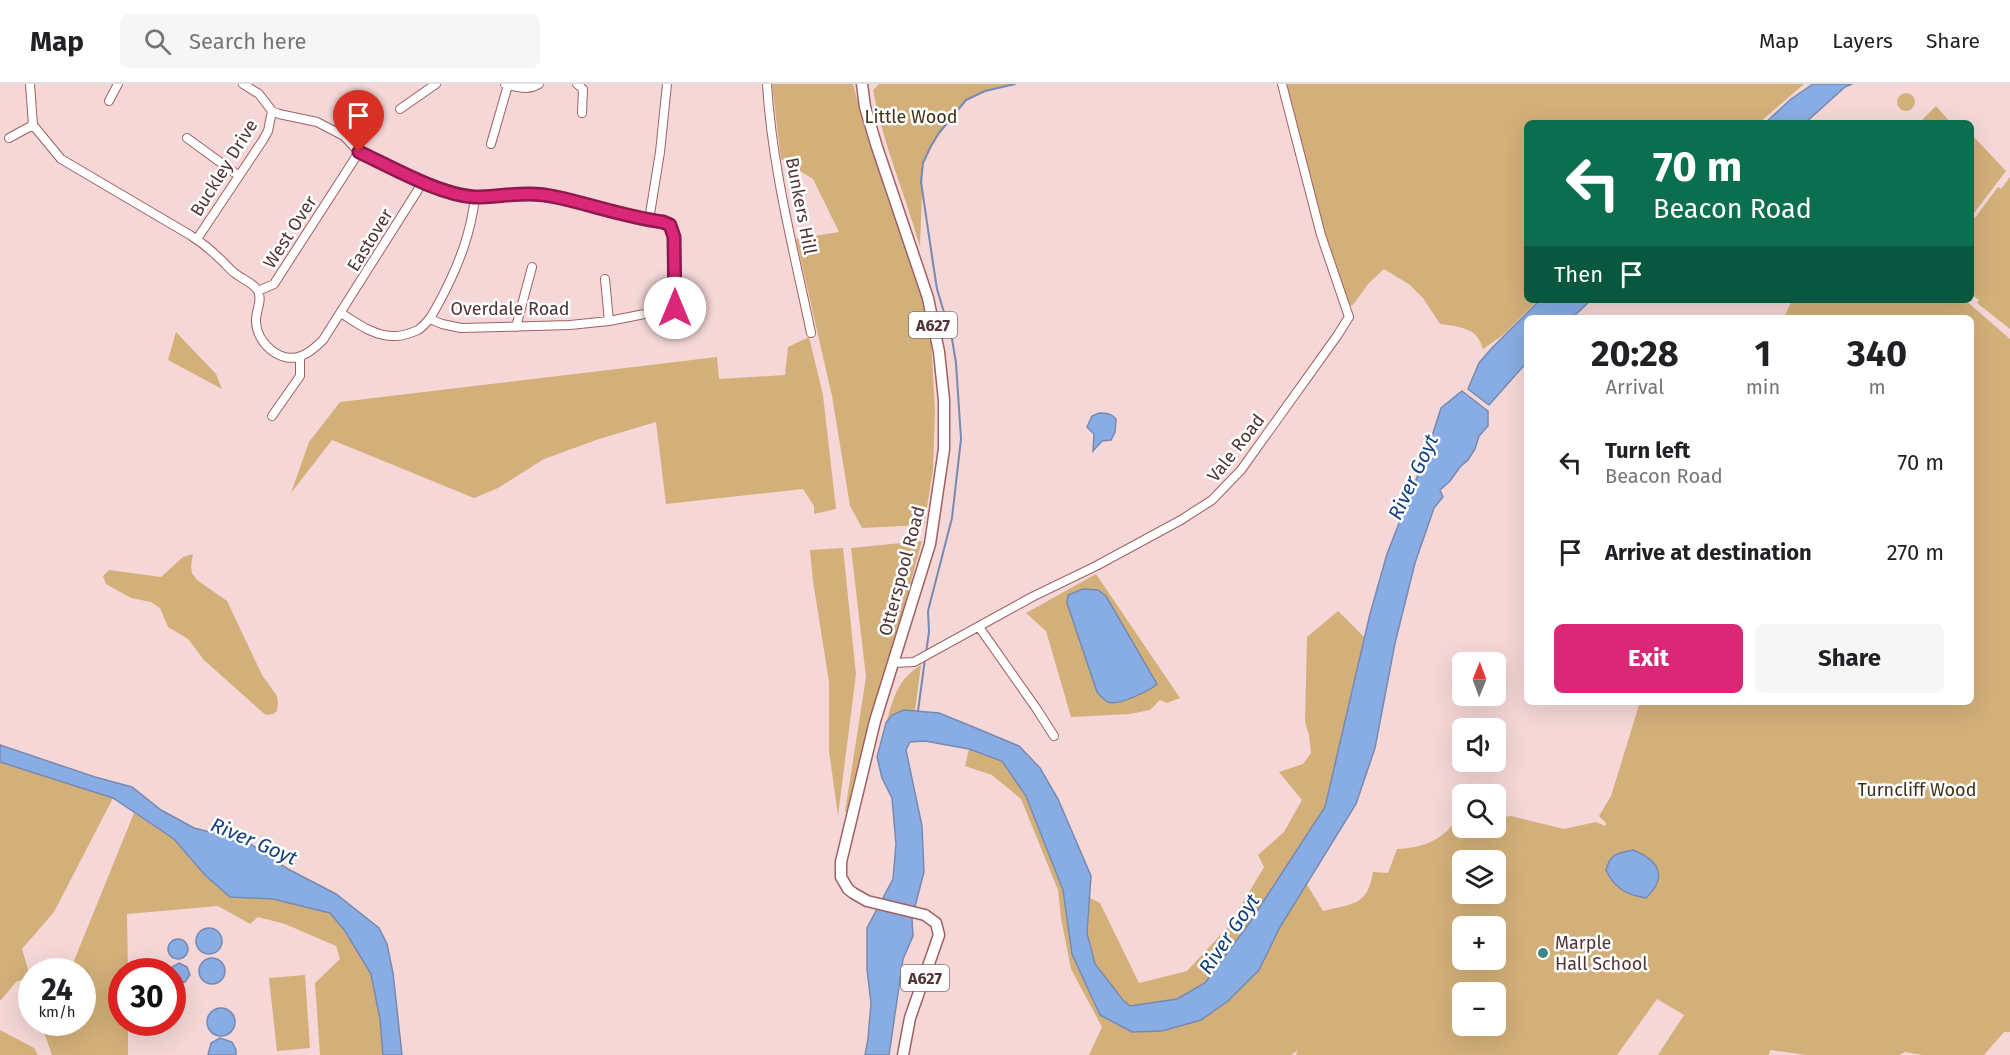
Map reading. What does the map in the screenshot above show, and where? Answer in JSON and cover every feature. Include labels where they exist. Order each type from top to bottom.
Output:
[{"type":"main road","name":"Otterspool Road","points":[[862,84],[865,107],[877,147],[928,298],[939,352],[944,400],[944,449],[930,544],[875,721],[842,853],[842,877],[848,889],[867,901],[926,915],[936,923],[939,935],[910,1018],[903,1055]]},
{"type":"street","points":[[30,84],[33,125],[61,159],[197,239],[234,273],[254,286],[258,291],[256,322],[259,336],[268,347],[290,358],[300,357],[310,352],[323,340],[341,313]]},
{"type":"street","points":[[114,98],[118,84]]},
{"type":"street","points":[[243,84],[259,94],[272,111],[306,118],[334,130],[344,136],[359,152],[457,195],[475,197],[521,193],[556,196],[670,225],[674,244],[676,333]]},
{"type":"street","points":[[400,109],[436,84]]},
{"type":"street","points":[[491,144],[506,85],[530,88],[538,84]]},
{"type":"street","points":[[578,84],[583,89],[582,113]]},
{"type":"street","points":[[649,220],[660,152],[667,84]]},
{"type":"street","name":"Bunkers Hill","points":[[767,84],[768,109],[785,207],[811,333]]},
{"type":"street","name":"Vale Road","points":[[894,663],[914,662],[1032,597],[1096,566],[1212,500],[1241,470],[1309,378],[1349,317],[1321,235],[1282,84]]},
{"type":"street","name":"Buckley Drive","points":[[197,239],[268,131],[272,111]]},
{"type":"street","points":[[9,138],[33,125]]},
{"type":"street","points":[[187,138],[239,176]]},
{"type":"street","name":"West Over","points":[[258,291],[274,284],[359,152]]},
{"type":"street","name":"Eastover","points":[[341,313],[423,182]]},
{"type":"street","points":[[430,319],[461,257],[472,219],[475,197]]},
{"type":"street","points":[[516,327],[532,267]]},
{"type":"street","points":[[605,279],[609,321]]},
{"type":"street","name":"Overdale Road","points":[[341,313],[379,335],[395,336],[419,329],[430,319],[461,328],[570,325],[609,321],[675,308]]},
{"type":"street","points":[[272,416],[300,376],[300,357]]},
{"type":"street","points":[[979,627],[1054,736]]},
{"type":"green space","points":[[772,84],[853,84],[866,133],[920,289],[931,338],[935,411],[933,470],[924,525],[862,528],[850,506],[832,396],[796,239],[839,232],[813,179],[781,159]]},
{"type":"green space","name":"Little Wood","points":[[879,84],[1015,84],[985,91],[966,100],[952,115],[931,146],[923,163],[920,247],[877,110],[873,90]]},
{"type":"green space","points":[[1287,84],[1804,84],[1762,120],[1524,120],[1524,303],[1535,303],[1503,335],[1483,349],[1477,336],[1467,329],[1440,324],[1423,298],[1410,285],[1384,269],[1369,283],[1352,306],[1348,304],[1319,215]]},
{"type":"green space","points":[[1906,93],[1912,96],[1915,102],[1912,108],[1906,111],[1900,108],[1897,102],[1900,96]]},
{"type":"green space","points":[[1936,106],[1948,120],[1922,120]]},
{"type":"green space","points":[[1974,137],[2006,171],[1974,213]]},
{"type":"green space","points":[[2010,177],[2010,329],[1977,303],[1979,300],[1974,296],[1974,219],[1998,187],[2001,189]]},
{"type":"green space","name":"Turncliff Wood","points":[[1791,303],[1968,303],[2010,339],[2010,1032],[2004,1032],[1984,1055],[1922,1055],[1905,1052],[1899,1055],[1806,1055],[1770,1050],[1769,1055],[1658,1055],[1684,1015],[1657,999],[1617,1055],[1296,1055],[1298,1050],[1291,1055],[1089,1055],[1102,1027],[1071,969],[1058,890],[1021,799],[992,775],[965,766],[969,749],[1002,761],[1026,796],[1063,889],[1078,892],[1100,903],[1139,983],[1187,971],[1228,927],[1264,867],[1258,855],[1284,832],[1302,800],[1279,772],[1303,764],[1311,753],[1305,722],[1307,637],[1338,611],[1377,650],[1369,702],[1300,873],[1323,911],[1357,902],[1367,892],[1373,872],[1388,873],[1397,849],[1435,840],[1452,825],[1452,838],[1506,838],[1506,817],[1564,829],[1596,822],[1605,826],[1606,823],[1599,816],[1611,796],[1639,705],[1974,705],[1974,315],[1785,315]]},
{"type":"green space","points":[[176,332],[216,374],[222,389],[168,360]]},
{"type":"green space","points":[[809,337],[823,395],[836,509],[814,514],[814,506],[803,489],[666,504],[656,422],[544,459],[498,488],[474,498],[332,440],[291,493],[309,442],[340,402],[717,357],[719,379],[785,375],[788,347]]},
{"type":"green space","points":[[922,541],[848,811],[845,812],[866,677],[851,548]]},
{"type":"green space","points":[[843,548],[856,674],[838,816],[829,751],[829,682],[810,550]]},
{"type":"green space","points":[[193,554],[192,573],[197,580],[227,601],[262,675],[277,696],[277,711],[273,714],[266,715],[261,711],[204,660],[188,639],[168,627],[160,608],[151,602],[131,598],[106,584],[103,576],[109,570],[161,577],[183,557]]},
{"type":"green space","points":[[1096,574],[1180,698],[1167,703],[1160,700],[1150,710],[1130,714],[1071,717],[1046,631],[1026,613]]},
{"type":"green space","points":[[921,665],[915,711],[899,713],[886,723],[901,683]]},
{"type":"green space","points":[[0,762],[113,798],[54,912],[22,949],[25,958],[18,958],[18,981],[0,1001]]},
{"type":"green space","points":[[134,813],[174,839],[205,875],[230,897],[273,899],[330,913],[345,931],[371,974],[380,1019],[383,1055],[320,1055],[315,983],[340,959],[336,946],[285,924],[258,917],[250,924],[218,906],[127,914],[128,958],[108,958],[108,1036],[128,1036],[128,1055],[52,1055],[45,1036],[96,1036],[96,958],[75,958]]},
{"type":"green space","points":[[305,975],[310,1048],[277,1051],[269,978]]},
{"type":"green space","points":[[0,1030],[34,1048],[38,1055],[0,1055]]},
{"type":"water","points":[[1813,84],[1852,84],[1845,87],[1808,120],[1768,120],[1791,99]]},
{"type":"water","points":[[1537,303],[1588,303],[1575,315],[1525,315]]},
{"type":"water","points":[[1524,316],[1524,365],[1489,405],[1468,389],[1479,363]]},
{"type":"water","points":[[1462,391],[1488,411],[1488,426],[1479,436],[1468,460],[1440,490],[1443,497],[1434,508],[1415,563],[1395,643],[1375,748],[1356,804],[1280,927],[1259,970],[1228,1001],[1201,1020],[1162,1031],[1132,1032],[1100,1015],[1072,954],[1063,890],[1026,796],[1002,761],[969,749],[925,741],[910,742],[906,750],[922,826],[924,872],[912,918],[913,936],[903,959],[889,1055],[865,1055],[871,1003],[867,969],[867,928],[893,879],[896,844],[892,798],[882,778],[877,757],[886,723],[892,715],[904,710],[939,713],[1019,746],[1040,768],[1058,799],[1091,876],[1087,933],[1095,964],[1130,1006],[1177,999],[1205,983],[1248,925],[1325,807],[1370,614],[1387,554],[1428,449],[1441,408]]},
{"type":"water","points":[[1099,413],[1108,414],[1116,419],[1115,432],[1111,440],[1102,441],[1093,451],[1094,434],[1087,427],[1092,416]]},
{"type":"water","points":[[1083,589],[1098,590],[1106,596],[1157,684],[1141,694],[1113,703],[1108,702],[1097,692],[1067,603],[1068,595]]},
{"type":"water","points":[[0,745],[132,787],[161,810],[194,828],[246,841],[288,869],[336,894],[379,928],[387,944],[393,973],[402,1055],[383,1055],[380,1019],[371,974],[345,931],[330,913],[273,899],[230,897],[205,875],[174,839],[113,798],[0,762]]},
{"type":"water","points":[[1633,850],[1649,859],[1658,870],[1657,883],[1646,898],[1622,890],[1613,882],[1606,870],[1612,857]]},
{"type":"water","points":[[209,928],[218,932],[222,941],[218,950],[209,954],[200,950],[196,941],[200,932]]},
{"type":"water","points":[[174,940],[182,940],[187,945],[187,953],[182,958],[174,958],[169,953],[169,945]]},
{"type":"water","points":[[212,958],[221,962],[225,971],[221,980],[212,984],[203,980],[199,971],[203,962]]},
{"type":"water","points":[[186,966],[187,967],[190,975],[186,981]]},
{"type":"water","points":[[221,1008],[231,1012],[235,1022],[231,1032],[221,1036],[211,1032],[207,1022],[211,1012]]},
{"type":"water","points":[[220,1038],[232,1042],[236,1055],[208,1055],[211,1043]]},
{"type":"waterway","points":[[926,653],[929,632],[928,611],[952,518],[961,439],[956,363],[952,339],[937,289],[921,182],[923,163],[939,133],[966,100],[985,91],[1015,84]]},
{"type":"waterway","points":[[918,711],[925,659]]},
{"type":"place","name":"Marple Hall School","points":[[1543,953]]},
{"type":"route","points":[[359,152],[457,195],[475,197],[521,193],[556,196],[670,225],[674,237],[675,308]]},
{"type":"water label","name":"River Goyt","points":[[1413,477]]},
{"type":"water label","name":"River Goyt","points":[[254,841]]},
{"type":"water label","name":"River Goyt","points":[[1229,934]]}]
